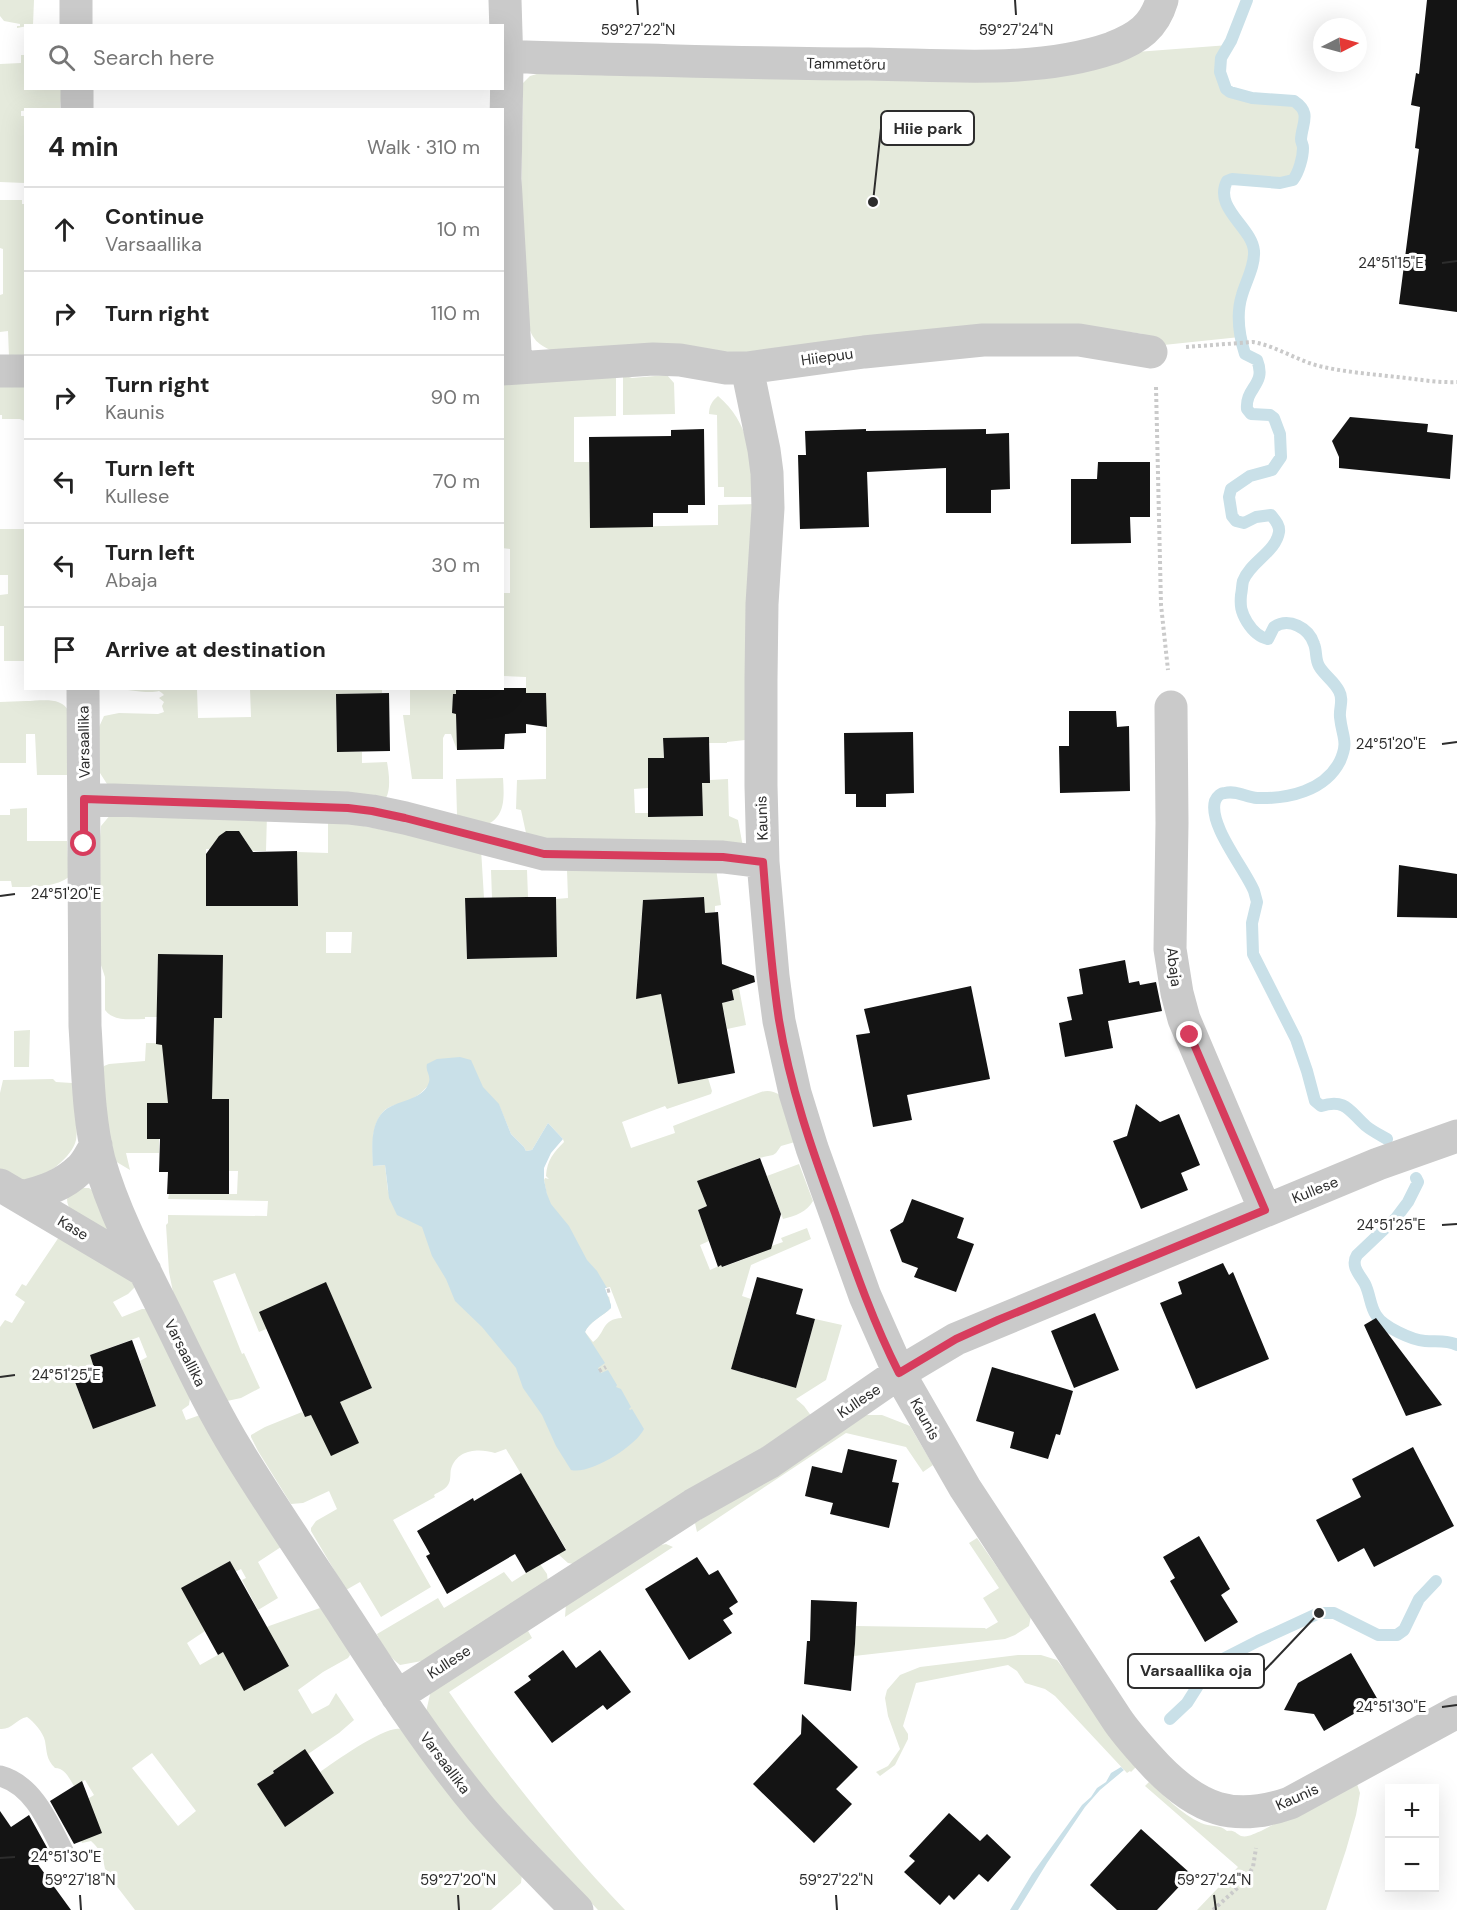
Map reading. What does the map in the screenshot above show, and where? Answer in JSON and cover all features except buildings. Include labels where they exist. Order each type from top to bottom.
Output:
[{"type":"street","points":[[76,0],[76,24]]},
{"type":"street","points":[[506,0],[505,179],[509,369]]},
{"type":"street","name":"Tammetõru","points":[[506,56],[796,64],[967,65],[1047,62],[1112,48],[1135,38],[1151,24],[1162,0]]},
{"type":"street","points":[[77,90],[77,108]]},
{"type":"street","name":"Hiiepuu","points":[[509,369],[653,359],[680,360],[726,368],[747,368],[864,352],[983,340],[1079,340],[1151,352]]},
{"type":"street","name":"Kaunis","points":[[747,368],[767,473],[768,508],[761,647],[761,786],[763,862],[779,1021],[789,1073],[812,1148],[851,1260],[876,1324],[899,1373],[965,1488],[1130,1738],[1170,1780],[1197,1801],[1230,1811],[1252,1813],[1290,1803],[1457,1712]]},
{"type":"street","points":[[0,371],[24,371]]},
{"type":"street","name":"Varsaallika","points":[[83,690],[85,1026],[89,1098],[96,1145],[105,1179],[145,1271],[198,1379],[236,1449],[397,1696],[450,1770],[483,1811],[577,1910]]},
{"type":"street","name":"Abaja","points":[[1171,707],[1173,754],[1170,949],[1172,969],[1184,1019],[1265,1210]]},
{"type":"street","points":[[84,799],[348,808],[405,818],[544,854],[723,857],[763,862]]},
{"type":"street","name":"Kullese","points":[[397,1696],[693,1505],[770,1462],[899,1373],[956,1339],[1378,1164],[1457,1136]]},
{"type":"street","points":[[11,1191],[44,1191],[70,1178],[81,1168],[96,1145]]},
{"type":"street","name":"Kase","points":[[11,1191],[145,1271]]},
{"type":"lane","points":[[0,1776],[11,1779],[30,1794],[45,1815],[64,1853]]},
{"type":"path","points":[[1171,707],[1161,605],[1157,404],[1151,352],[1253,342],[1264,344],[1319,366],[1365,374],[1443,382],[1457,381]]},
{"type":"path","points":[[599,1371],[606,1367]]},
{"type":"path","points":[[1213,1910],[1244,1882],[1253,1867],[1263,1811]]},
{"type":"shaded area","points":[[0,0],[34,0],[33,24],[24,24],[24,27],[17,28],[20,24],[4,21],[0,16]]},
{"type":"shaded area","points":[[1229,45],[1221,66],[1228,91],[1252,99],[1294,101],[1300,105],[1305,114],[1301,139],[1302,156],[1293,180],[1277,183],[1235,179],[1227,181],[1224,190],[1228,207],[1250,239],[1254,254],[1252,267],[1240,300],[1240,337],[1154,346],[1143,334],[1109,329],[752,352],[553,351],[536,341],[530,329],[521,214],[523,83],[530,76],[547,71],[1136,52]]},
{"type":"shaded area","points":[[21,55],[24,55],[24,90],[62,90],[60,108],[24,108],[24,111],[21,111],[21,116],[24,116],[24,183],[0,182],[0,64],[21,63]]},
{"type":"shaded area","points":[[0,200],[22,200],[24,204],[24,358],[9,357],[8,331],[0,332],[3,249],[0,248]]},
{"type":"shaded area","points":[[623,375],[632,378],[667,375],[674,383],[675,414],[623,415]]},
{"type":"shaded area","points":[[616,377],[616,416],[574,417],[574,462],[589,462],[590,514],[611,527],[718,525],[718,505],[758,504],[745,740],[709,743],[709,737],[663,738],[664,758],[648,759],[648,788],[634,789],[635,813],[648,813],[648,817],[702,816],[702,783],[728,779],[729,816],[738,820],[743,847],[572,846],[526,833],[521,810],[516,809],[517,780],[546,779],[546,694],[526,693],[526,677],[504,676],[504,593],[510,593],[510,549],[504,548],[504,381]]},
{"type":"shaded area","points":[[0,380],[24,380],[24,421],[2,419]]},
{"type":"shaded area","points":[[718,396],[737,418],[748,442],[759,497],[724,497],[724,487],[718,487],[717,415],[709,414],[711,404]]},
{"type":"shaded area","points":[[0,529],[24,529],[24,661],[4,661],[4,626],[0,626],[0,595],[8,594],[8,575],[0,575]]},
{"type":"shaded area","points":[[128,690],[197,690],[198,718],[251,717],[250,690],[382,690],[382,693],[336,694],[337,751],[362,752],[362,763],[387,762],[388,794],[386,798],[107,784],[100,773],[99,727],[104,716],[119,713],[158,714],[164,712],[162,706],[164,702],[159,698],[164,695],[159,691]]},
{"type":"shaded area","points":[[410,690],[456,690],[457,750],[451,734],[445,734],[443,738],[443,779],[412,779],[403,715],[410,715]]},
{"type":"shaded area","points":[[56,701],[66,707],[69,712],[70,775],[37,775],[35,734],[26,734],[26,763],[0,763],[0,702]]},
{"type":"shaded area","points":[[503,778],[503,804],[494,820],[488,824],[457,815],[456,779]]},
{"type":"shaded area","points":[[27,808],[27,841],[67,841],[69,877],[63,881],[42,886],[12,887],[11,881],[0,881],[0,815],[10,815],[10,809]]},
{"type":"shaded area","points":[[111,814],[267,814],[266,851],[245,851],[246,841],[239,833],[224,833],[216,840],[215,849],[206,849],[206,906],[297,906],[297,852],[328,853],[328,822],[333,820],[481,849],[484,898],[465,899],[467,959],[533,957],[533,947],[557,947],[556,899],[568,898],[567,870],[716,868],[721,905],[715,906],[715,912],[705,913],[703,897],[643,900],[637,979],[706,1005],[733,1001],[732,989],[739,988],[746,1025],[727,1029],[724,1012],[678,1084],[708,1078],[711,1094],[667,1109],[665,1106],[622,1122],[631,1148],[675,1133],[673,1126],[761,1092],[770,1091],[780,1095],[795,1142],[781,1146],[773,1155],[698,1181],[707,1206],[698,1210],[709,1241],[700,1245],[710,1270],[758,1254],[757,1251],[783,1242],[781,1238],[807,1228],[811,1239],[751,1265],[742,1296],[751,1299],[731,1369],[796,1388],[815,1319],[842,1325],[826,1380],[796,1399],[812,1417],[574,1564],[568,1563],[558,1554],[566,1549],[506,1449],[495,1453],[476,1451],[463,1454],[454,1462],[450,1481],[446,1487],[434,1495],[435,1497],[393,1520],[431,1587],[381,1617],[360,1582],[346,1590],[311,1531],[316,1521],[337,1509],[329,1491],[303,1503],[291,1504],[251,1437],[265,1427],[302,1412],[305,1417],[372,1388],[326,1283],[259,1332],[235,1273],[213,1281],[242,1354],[244,1353],[260,1388],[241,1398],[227,1401],[174,1297],[169,1272],[166,1225],[168,1215],[267,1216],[268,1201],[168,1199],[169,1194],[237,1194],[238,1171],[229,1171],[168,1103],[148,1103],[147,1138],[159,1139],[159,1153],[126,1153],[130,1170],[115,1161],[108,1131],[102,1071],[104,1066],[145,1061],[146,1043],[213,1044],[214,1018],[222,1017],[223,955],[158,954],[157,1017],[123,1019],[105,1010],[105,977],[101,965],[101,826]],"holes":[[[326,932],[352,932],[351,953],[326,953]],[[433,1080],[493,1099],[499,1105],[511,1134],[526,1151],[532,1150],[548,1123],[563,1139],[564,1142],[549,1161],[546,1176],[549,1179],[544,1180],[554,1233],[605,1288],[610,1287],[622,1318],[610,1321],[593,1342],[585,1332],[593,1322],[611,1308],[609,1296],[577,1338],[601,1377],[388,1191],[385,1165],[373,1166],[373,1138],[376,1124],[383,1112],[389,1107],[415,1097]]]},
{"type":"shaded area","points":[[491,870],[527,870],[528,897],[492,898]]},
{"type":"shaded area","points":[[30,1030],[29,1067],[14,1067],[14,1031]]},
{"type":"shaded area","points":[[53,1079],[56,1082],[72,1083],[77,1126],[74,1147],[55,1168],[30,1180],[14,1178],[0,1172],[0,1093],[3,1080]]},
{"type":"shaded area","points":[[799,1164],[813,1201],[804,1211],[783,1219],[767,1176]]},
{"type":"shaded area","points":[[82,1188],[89,1188],[93,1191],[113,1232],[78,1216],[68,1206],[67,1199]]},
{"type":"shaded area","points":[[61,1234],[130,1276],[135,1287],[128,1294],[113,1302],[122,1317],[142,1309],[149,1309],[190,1398],[189,1405],[182,1410],[186,1420],[200,1415],[281,1547],[258,1562],[278,1598],[258,1610],[242,1580],[246,1578],[241,1569],[235,1572],[230,1561],[182,1588],[205,1631],[187,1643],[200,1665],[269,1626],[320,1608],[349,1651],[348,1658],[298,1690],[312,1714],[329,1705],[336,1693],[354,1720],[308,1754],[305,1750],[257,1784],[286,1826],[334,1793],[320,1772],[372,1738],[393,1729],[400,1729],[522,1874],[521,1883],[491,1910],[135,1910],[115,1884],[116,1878],[105,1869],[97,1847],[91,1841],[82,1843],[78,1835],[73,1808],[94,1795],[85,1780],[74,1786],[64,1772],[52,1765],[42,1734],[27,1717],[8,1728],[0,1729],[0,1327],[5,1320],[12,1323],[25,1302],[15,1295],[22,1284],[26,1286]],"holes":[[[139,1337],[147,1357],[140,1361],[156,1406],[93,1429],[75,1382],[96,1374],[90,1355]],[[152,1753],[196,1811],[178,1826],[132,1768]]]},
{"type":"shaded area","points":[[864,1415],[882,1415],[910,1426],[933,1465],[923,1472],[906,1447],[846,1433],[697,1532],[695,1523]]},
{"type":"shaded area","points":[[977,1538],[1031,1616],[1029,1626],[1005,1639],[854,1656],[856,1626],[986,1629],[998,1622],[983,1598],[999,1588],[969,1543]]},
{"type":"shaded area","points":[[666,1544],[673,1547],[565,1617],[566,1604]]},
{"type":"shaded area","points":[[540,1564],[547,1574],[548,1582],[422,1661],[400,1665],[389,1655],[377,1634],[438,1598],[444,1608],[504,1572],[512,1582]]},
{"type":"shaded area","points":[[527,1629],[532,1638],[449,1692],[532,1804],[625,1910],[598,1910],[490,1796],[426,1712],[431,1690]]},
{"type":"shaded area","points":[[1018,1655],[1041,1655],[1057,1660],[1139,1764],[1127,1773],[1055,1696],[1045,1689],[1025,1683],[1017,1671],[1008,1665],[916,1683],[903,1726],[908,1739],[895,1765],[880,1776],[876,1772],[888,1766],[900,1749],[888,1716],[885,1698],[887,1690],[900,1675],[920,1667]]},
{"type":"shaded area","points":[[1356,1781],[1360,1793],[1356,1815],[1326,1910],[1197,1910],[1238,1867],[1145,1786],[1149,1782],[1180,1810],[1201,1823],[1221,1827],[1241,1836],[1249,1836]]},
{"type":"water","points":[[460,1057],[471,1060],[483,1087],[499,1104],[511,1134],[526,1151],[532,1150],[548,1123],[563,1139],[551,1153],[544,1168],[547,1194],[551,1204],[569,1226],[587,1260],[607,1288],[605,1288],[611,1305],[611,1308],[593,1322],[585,1332],[605,1363],[598,1368],[601,1373],[608,1370],[616,1387],[621,1389],[631,1407],[629,1409],[632,1409],[644,1429],[622,1451],[589,1468],[571,1470],[556,1446],[542,1415],[523,1388],[516,1368],[482,1327],[455,1301],[446,1279],[432,1256],[422,1227],[397,1215],[389,1198],[385,1165],[373,1166],[372,1145],[379,1117],[388,1108],[415,1097],[426,1088],[429,1082],[427,1064],[437,1059]]},
{"type":"water","points":[[1121,1767],[1124,1770],[1100,1790],[1085,1807],[1018,1910],[1010,1910],[1032,1874],[1082,1805],[1097,1788],[1106,1782],[1111,1773]]},
{"type":"waterway","points":[[1247,0],[1231,41],[1221,58],[1220,72],[1226,89],[1252,98],[1294,101],[1300,105],[1305,118],[1301,139],[1302,156],[1293,180],[1280,183],[1232,179],[1227,181],[1224,191],[1229,209],[1252,242],[1254,251],[1252,268],[1240,302],[1239,317],[1245,354],[1257,360],[1259,368],[1258,381],[1249,396],[1247,409],[1251,414],[1270,415],[1274,418],[1280,434],[1281,457],[1272,470],[1250,476],[1231,489],[1229,497],[1232,516],[1236,521],[1244,523],[1256,517],[1271,515],[1279,529],[1273,545],[1246,574],[1243,581],[1241,606],[1249,625],[1261,637],[1268,639],[1274,627],[1286,623],[1298,626],[1308,633],[1314,644],[1319,666],[1340,694],[1340,717],[1344,744],[1340,761],[1325,780],[1315,786],[1293,795],[1269,798],[1257,798],[1233,792],[1224,793],[1216,799],[1214,811],[1228,847],[1254,891],[1257,902],[1252,923],[1253,954],[1296,1039],[1315,1101],[1321,1106],[1342,1105],[1368,1128],[1387,1139]]},
{"type":"waterway","points":[[1416,1178],[1418,1182],[1408,1202],[1396,1218],[1357,1255],[1355,1267],[1367,1288],[1374,1311],[1385,1324],[1413,1338],[1457,1345]]},
{"type":"waterway","points":[[1170,1719],[1187,1703],[1211,1665],[1319,1613],[1334,1613],[1378,1635],[1397,1635],[1404,1630],[1419,1599],[1436,1581]]},
{"type":"place","name":"Hiie park","points":[[873,202]]},
{"type":"place","name":"Varsaallika oja","points":[[1319,1613]]},
{"type":"route","points":[[84,844],[84,799],[348,808],[405,818],[544,854],[723,857],[763,862],[773,976],[789,1073],[851,1260],[876,1324],[899,1373],[956,1339],[998,1320],[1265,1210],[1190,1035]]}]
